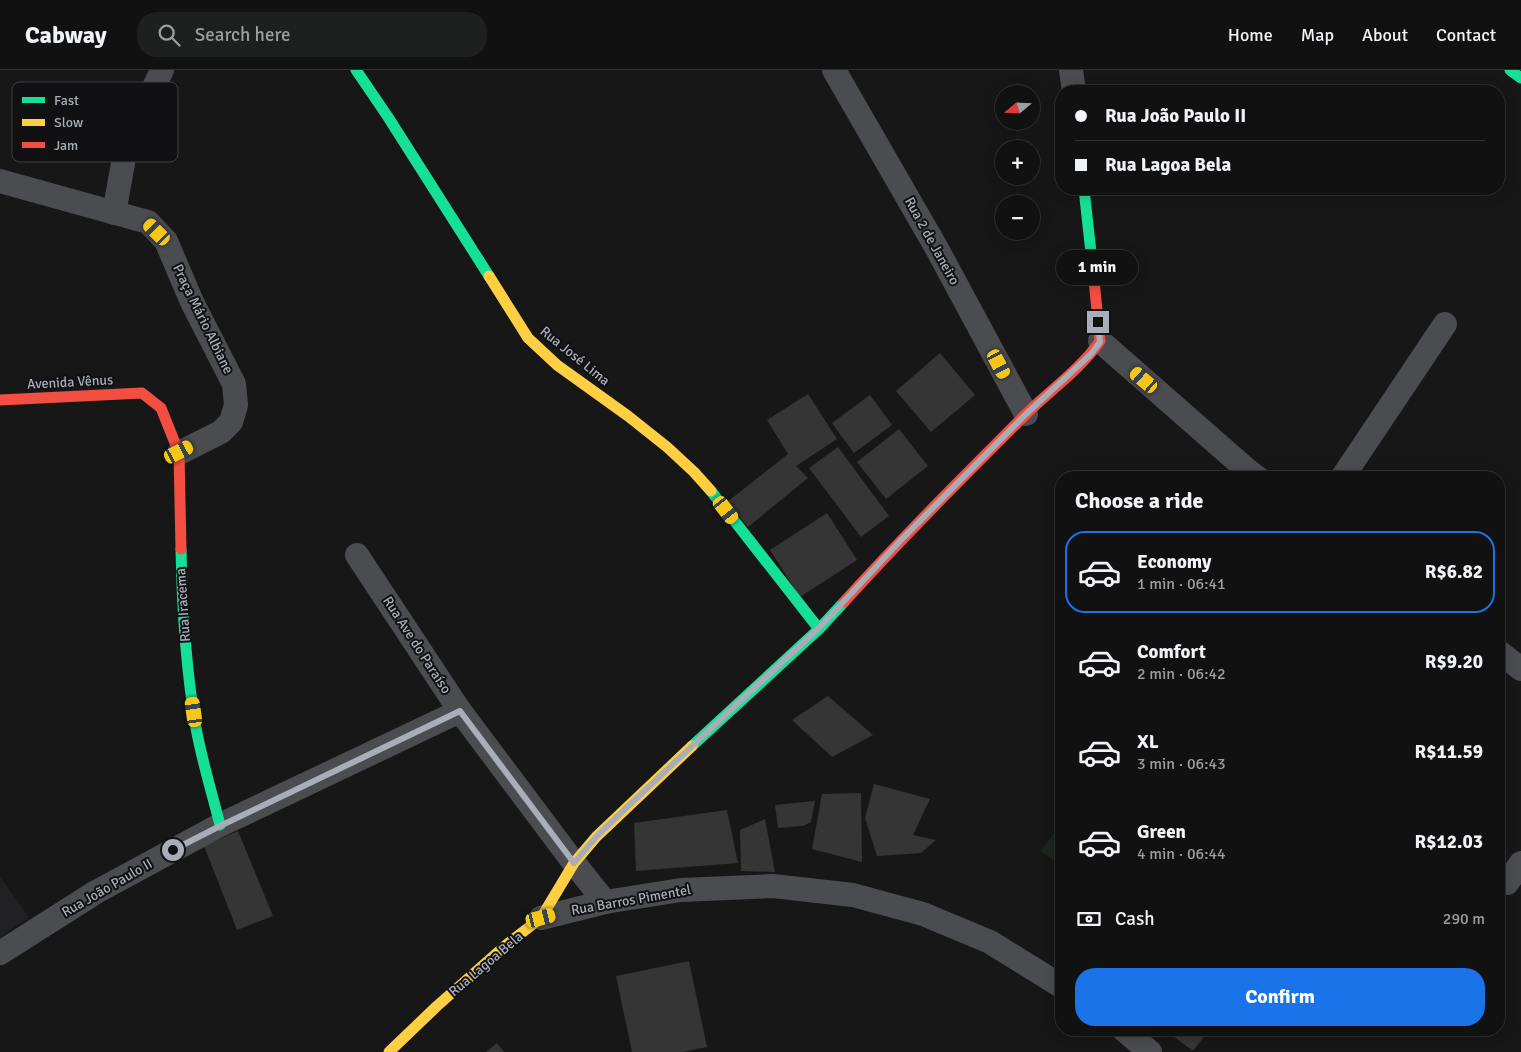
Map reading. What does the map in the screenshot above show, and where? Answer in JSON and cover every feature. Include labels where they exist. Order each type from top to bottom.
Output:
[{"type":"street","points":[[156,82],[162,70]]},
{"type":"street","name":"Rua José Lima","points":[[356,70],[388,117],[528,338],[557,365],[628,416],[667,447],[694,472],[819,628]]},
{"type":"street","name":"Rua 2 de Janeiro","points":[[834,70],[936,247],[1026,414]]},
{"type":"street","points":[[1072,70],[1073,85]]},
{"type":"street","points":[[1510,70],[1521,78]]},
{"type":"street","points":[[0,181],[114,213],[123,162]]},
{"type":"street","points":[[1085,195],[1100,342],[1249,471]]},
{"type":"street","name":"Praça Mário Albiane","points":[[114,213],[148,222],[166,241],[192,302],[234,384],[236,405],[232,422],[221,432],[179,452]]},
{"type":"street","points":[[1347,471],[1445,324]]},
{"type":"street","name":"Rua Lagoa Bela","points":[[388,1052],[436,1006],[506,945],[541,918],[574,863],[596,837],[819,628],[900,541],[1026,414],[1091,354],[1100,342]]},
{"type":"street","name":"Rua Iracema","points":[[142,394],[161,408],[179,452],[181,577],[186,648],[196,729],[220,826]]},
{"type":"street","name":"Avenida Vênus","points":[[0,400],[142,394]]},
{"type":"street","name":"Rua Ave do Paraíso","points":[[357,555],[460,711],[605,902]]},
{"type":"street","points":[[1505,657],[1521,669]]},
{"type":"street","name":"Rua João Paulo II","points":[[0,953],[96,892],[220,826],[460,711]]},
{"type":"street","points":[[1507,883],[1521,863]]},
{"type":"street","name":"Rua Barros Pimentel","points":[[541,918],[605,902],[681,890],[773,886],[853,895],[923,914],[990,942],[1055,982]]},
{"type":"street","points":[[1131,1036],[1150,1052]]},
{"type":"shaded area","points":[[1055,832],[1055,862],[1041,851]]},
{"type":"shaded area","points":[[0,877],[29,917],[0,937]]},
{"type":"building","points":[[940,353],[975,395],[931,432],[896,391]]},
{"type":"building","points":[[808,394],[837,439],[796,466],[808,478],[748,527],[727,502],[788,454],[767,420]]},
{"type":"building","points":[[870,395],[892,425],[854,453],[832,423]]},
{"type":"building","points":[[899,429],[928,466],[886,499],[857,462]]},
{"type":"building","points":[[838,447],[889,516],[861,537],[809,468]]},
{"type":"building","points":[[827,513],[857,560],[800,597],[770,550]]},
{"type":"building","points":[[828,696],[873,735],[832,757],[792,720]]},
{"type":"building","points":[[874,784],[930,799],[913,835],[936,840],[921,853],[877,856],[865,818]]},
{"type":"building","points":[[861,793],[862,862],[812,849],[822,794]]},
{"type":"building","points":[[815,801],[811,822],[803,826],[778,828],[775,805]]},
{"type":"building","points":[[727,810],[738,863],[636,871],[634,823]]},
{"type":"building","points":[[765,819],[775,872],[741,871],[740,830]]},
{"type":"building","points":[[238,831],[273,916],[237,930],[204,846]]},
{"type":"building","points":[[689,961],[707,1047],[683,1052],[632,1052],[616,976]]},
{"type":"building","points":[[1173,1036],[1204,1036],[1193,1051]]},
{"type":"building","points":[[497,1043],[504,1052],[486,1052]]},
{"type":"traffic: fast","points":[[356,70],[489,276]]},
{"type":"traffic: fast","points":[[1510,70],[1521,78]]},
{"type":"traffic: fast","points":[[1085,195],[1094,280]]},
{"type":"traffic: fast","points":[[711,491],[819,629]]},
{"type":"traffic: fast","points":[[181,549],[185,638],[196,728],[220,825]]},
{"type":"traffic: fast","points":[[692,746],[819,629],[844,602]]},
{"type":"traffic: slow","points":[[489,276],[528,338],[557,365],[628,416],[667,447],[711,491]]},
{"type":"traffic: slow","points":[[389,1052],[437,1006],[506,945],[541,918],[574,863],[596,837],[692,746]]},
{"type":"traffic: jam","points":[[844,602],[1024,416],[1092,352],[1100,341],[1094,280]]},
{"type":"traffic: jam","points":[[0,400],[142,393],[161,408],[179,453],[181,549]]},
{"type":"route","points":[[173,850],[460,711],[574,863],[596,837],[624,810],[819,628],[900,541],[1026,414],[1091,354],[1100,342],[1098,322]]}]
